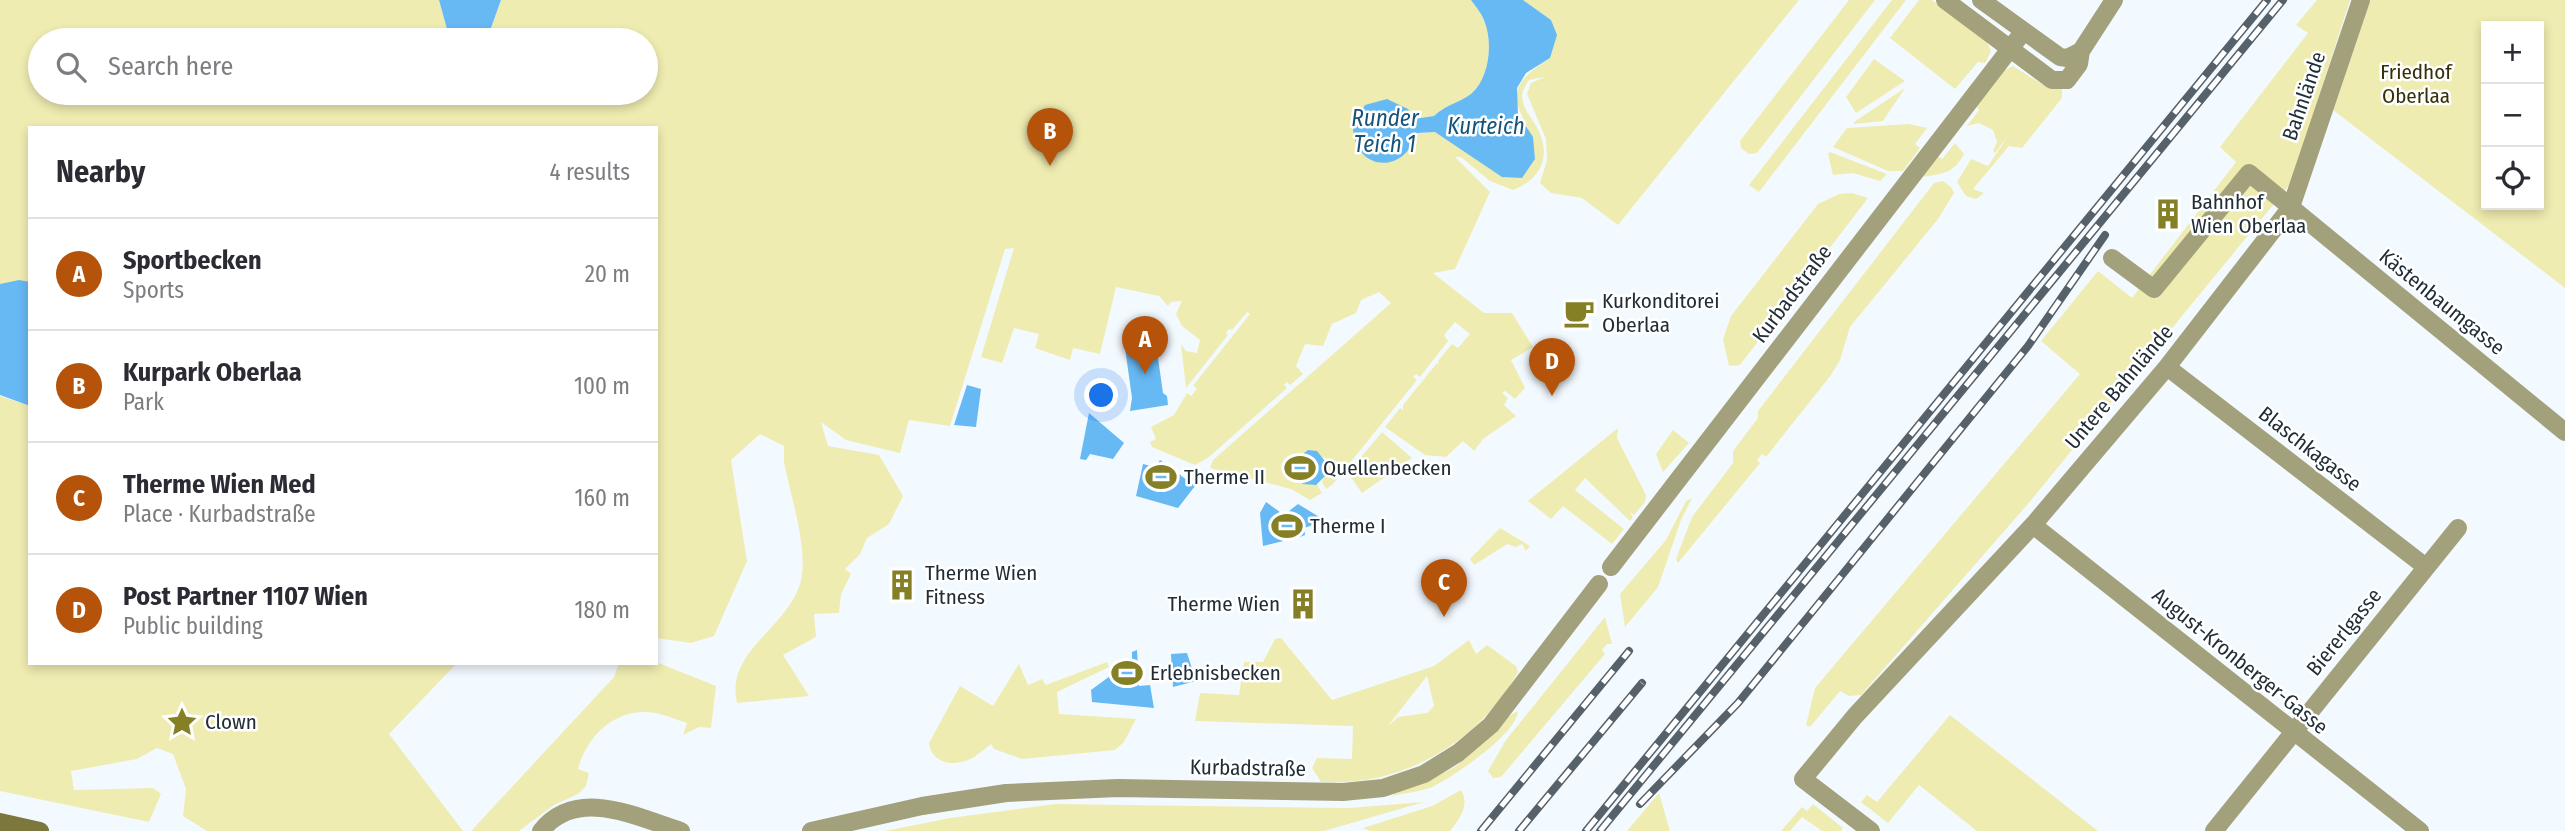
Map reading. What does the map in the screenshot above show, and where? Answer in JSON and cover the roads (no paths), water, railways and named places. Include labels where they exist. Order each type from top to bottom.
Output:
[{"type":"main road","points":[[0,822],[40,831]]},
{"type":"street","points":[[1945,0],[2052,80],[2060,82],[2067,80],[2079,64],[2081,51],[2114,0]]},
{"type":"street","points":[[1982,0],[2060,57],[2067,58],[2081,51]]},
{"type":"street","name":"Bahnlände","points":[[2291,207],[2361,0]]},
{"type":"street","name":"Kurbadstraße","points":[[1611,567],[2023,32]]},
{"type":"street","name":"Untere Bahnlände","points":[[1871,831],[1803,779],[1855,716],[2033,525],[2167,367],[2291,207],[2249,173],[2154,289],[2112,258]]},
{"type":"street","name":"Kästenbaumgasse","points":[[2291,207],[2565,432]]},
{"type":"street","name":"Blaschkagasse","points":[[2167,367],[2426,567]]},
{"type":"street","name":"August-Kronberger-Gasse","points":[[2033,525],[2420,831]]},
{"type":"street","name":"Biererlgasse","points":[[2214,831],[2458,528]]},
{"type":"street","name":"Kurbadstraße","points":[[811,831],[922,806],[1006,793],[1118,788],[1343,792],[1383,788],[1424,774],[1458,753],[1491,724],[1599,584]]},
{"type":"street","points":[[541,831],[564,812],[591,806],[681,831]]},
{"type":"water","points":[[439,0],[501,0],[491,28],[447,28]]},
{"type":"water","name":"Kurteich","points":[[1471,0],[1523,0],[1551,20],[1557,35],[1550,58],[1526,73],[1517,88],[1518,114],[1533,137],[1535,159],[1522,178],[1502,177],[1435,132],[1417,133],[1410,147],[1401,157],[1391,162],[1380,163],[1369,159],[1355,140],[1353,124],[1365,105],[1387,99],[1408,109],[1414,119],[1434,116],[1477,88],[1488,61],[1489,41],[1484,20]]},
{"type":"water","points":[[19,280],[28,282],[28,405],[0,395],[0,284]]},
{"type":"water","points":[[1156,344],[1163,393],[1167,396],[1168,405],[1130,411],[1132,398],[1125,348]]},
{"type":"water","points":[[967,385],[981,389],[976,427],[954,425]]},
{"type":"water","points":[[1089,413],[1124,443],[1113,459],[1090,454],[1086,460],[1080,459]]},
{"type":"water","name":"Quellenbecken","points":[[1308,450],[1317,451],[1328,465],[1327,474],[1316,485],[1303,484],[1294,475],[1294,461]]},
{"type":"water","name":"Therme II","points":[[1160,460],[1195,486],[1178,508],[1136,496],[1143,464],[1155,467]]},
{"type":"water","name":"Therme I","points":[[1266,502],[1284,515],[1298,504],[1321,518],[1322,522],[1304,528],[1305,535],[1263,546],[1260,513]]},
{"type":"water","name":"Erlebnisbecken","points":[[1137,650],[1139,686],[1150,685],[1154,708],[1092,702],[1091,690],[1132,660],[1132,652]]},
{"type":"water","points":[[1187,653],[1196,681],[1173,687],[1171,654]]},
{"type":"railway","points":[[1586,831],[2267,0]]},
{"type":"railway","points":[[1600,831],[2283,0]]},
{"type":"railway","points":[[1640,804],[1738,703],[2028,346],[2105,235]]},
{"type":"railway","points":[[1481,831],[1629,651]]},
{"type":"railway","points":[[1519,831],[1642,683]]},
{"type":"place","name":"Kurpark Oberlaa","points":[[1050,166]]},
{"type":"place","name":"Bahnhof Wien Oberlaa","points":[[2168,214]]},
{"type":"place","name":"Kurkonditorei Oberlaa","points":[[1579,313]]},
{"type":"place","name":"Sportbecken","points":[[1145,374]]},
{"type":"place","name":"Post Partner 1107 Wien","points":[[1552,396]]},
{"type":"place","name":"Quellenbecken","points":[[1300,468]]},
{"type":"place","name":"Therme II","points":[[1161,477]]},
{"type":"place","name":"Therme I","points":[[1287,526]]},
{"type":"place","name":"Therme Wien Fitness","points":[[902,585]]},
{"type":"place","name":"Therme Wien","points":[[1303,604]]},
{"type":"place","name":"Therme Wien Med","points":[[1444,617]]},
{"type":"place","name":"Erlebnisbecken","points":[[1127,673]]},
{"type":"place","name":"Clown","points":[[182,722]]},
{"type":"park label","name":"Friedhof Oberlaa","points":[[2416,84]]},
{"type":"water label","name":"Runder Teich 1","points":[[1385,131]]}]
